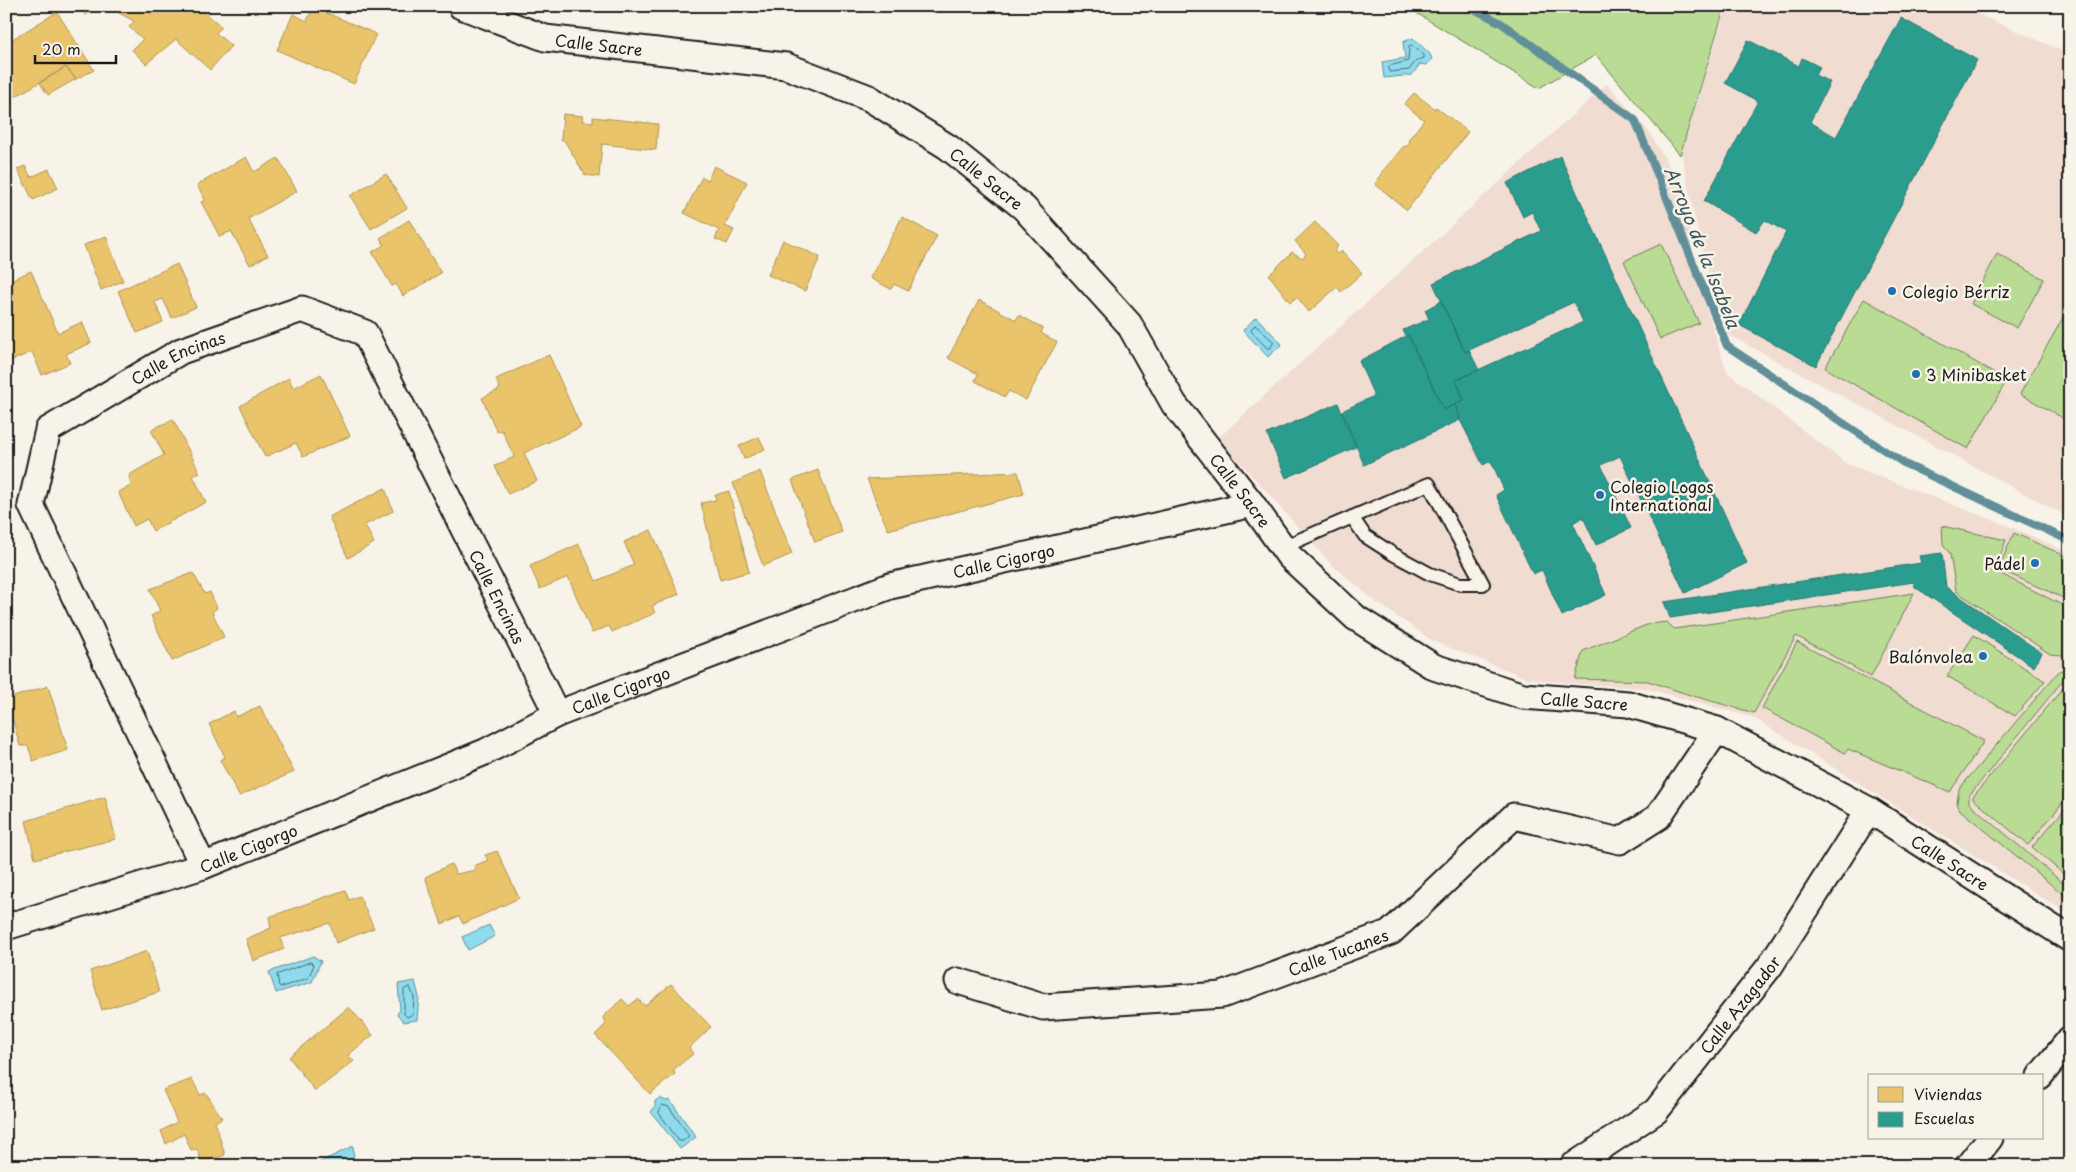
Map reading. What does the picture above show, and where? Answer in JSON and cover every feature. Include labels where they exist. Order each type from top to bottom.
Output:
[{"type":"street","name":"Calle Sacre","points":[[461,6],[545,38],[786,66],[869,98],[948,147],[1024,208],[1129,324],[1174,404],[1290,556],[1356,618],[1434,667],[1523,696],[1628,704],[1717,730],[1869,810],[2070,939]]},
{"type":"street","name":"Calle Encinas","points":[[203,866],[31,505],[48,430],[181,352],[302,309],[365,333],[558,714]]},
{"type":"street","name":"Calle Cigorgo","points":[[6,927],[203,866],[485,752],[558,714],[890,586],[1252,504]]},
{"type":"street","name":"Calle Tucanes","points":[[958,981],[1043,1008],[1222,995],[1391,932],[1514,816],[1620,841],[1658,817],[1717,730]]},
{"type":"street","name":"Calle Azagador","points":[[1573,1166],[1656,1110],[1770,966],[1869,810]]},
{"type":"street","points":[[2042,1074],[2070,1039]]},
{"type":"street","points":[[1968,1166],[1988,1140]]},
{"type":"lane","points":[[1283,547],[1352,517],[1430,484],[1483,584],[1460,584],[1430,574],[1365,536],[1352,517]]},
{"type":"shaded area","name":"Colegio Bérriz","points":[[1727,6],[1959,6],[2070,54],[2070,518],[1727,334],[1701,248],[1681,151]]},
{"type":"shaded area","name":"Colegio Logos International","points":[[1607,84],[1648,130],[1682,188],[1699,285],[1727,372],[1847,464],[2011,527],[2070,553],[2070,915],[1754,718],[1644,688],[1566,683],[1527,678],[1433,641],[1376,602],[1332,565],[1218,438]]},
{"type":"green space","points":[[1405,6],[1725,6],[1680,155],[1596,55],[1539,88]]},
{"type":"green space","points":[[1661,244],[1699,323],[1660,339],[1624,261]]},
{"type":"green space","points":[[1997,254],[2044,279],[2017,328],[1971,304]]},
{"type":"green space","name":"3 Minibasket","points":[[1864,299],[2007,380],[1968,449],[1825,368]]},
{"type":"green space","points":[[2070,305],[2070,422],[2020,394]]},
{"type":"green space","points":[[1942,526],[2006,540],[1995,571],[2064,606],[2063,616],[2070,619],[2070,661],[2062,655],[2050,654],[1956,591],[1950,554],[1943,544]]},
{"type":"green space","name":"Pádel","points":[[2014,533],[2070,558],[2070,601],[1998,569]]},
{"type":"green space","points":[[1914,593],[1871,677],[1796,636],[1754,713],[1648,681],[1575,679],[1583,651],[1649,624],[1667,622],[1674,629]]},
{"type":"green space","name":"Balónvolea","points":[[1974,635],[2045,681],[2015,716],[1947,676]]},
{"type":"green space","points":[[1797,642],[1984,741],[1950,792],[1848,749],[1845,753],[1762,708]]},
{"type":"green space","points":[[2070,668],[2070,679],[2064,679],[1969,796],[1969,803],[2070,889],[2070,900],[1960,810],[1957,803],[1959,789],[2059,671]]},
{"type":"green space","points":[[2068,682],[2070,683],[2070,794],[2028,845],[1972,798]]},
{"type":"green space","points":[[2070,803],[2070,880],[2032,847]]},
{"type":"water","points":[[1413,38],[1430,54],[1432,59],[1427,65],[1420,64],[1412,75],[1384,78],[1382,62],[1405,58],[1403,42]]},
{"type":"water","points":[[1256,317],[1282,344],[1268,357],[1243,330]]},
{"type":"water","points":[[489,925],[495,936],[468,950],[462,937]]},
{"type":"water","points":[[313,956],[321,961],[312,982],[276,993],[269,972]]},
{"type":"water","points":[[415,981],[419,997],[417,1020],[404,1022],[397,1014],[400,1010],[398,984]]},
{"type":"water","points":[[660,1098],[666,1101],[670,1100],[696,1137],[680,1149],[651,1112],[655,1107],[655,1101]]},
{"type":"water","points":[[353,1146],[354,1164],[351,1166],[312,1166]]},
{"type":"building: Viviendas","points":[[81,6],[102,6],[85,15]]},
{"type":"building: Viviendas","points":[[124,6],[197,6],[222,27],[216,33],[231,46],[210,70],[176,39],[146,64],[132,50],[143,39],[129,27],[134,21],[119,13]]},
{"type":"building: Viviendas","points":[[313,7],[376,34],[354,84],[277,50],[293,14],[307,21]]},
{"type":"building: Viviendas","points":[[57,12],[94,70],[76,79],[66,67],[11,99],[6,92],[6,43]]},
{"type":"building: Viviendas","points":[[66,67],[76,79],[48,95],[40,83]]},
{"type":"building: Viviendas","points":[[1414,93],[1435,109],[1436,107],[1468,132],[1407,210],[1375,184],[1381,173],[1404,146],[1406,147],[1410,141],[1408,140],[1424,120],[1404,104]]},
{"type":"building: Viviendas","points":[[563,114],[583,116],[582,121],[593,122],[593,117],[658,124],[656,150],[602,144],[599,177],[585,175],[564,140],[561,140]]},
{"type":"building: Viviendas","points":[[246,157],[254,172],[278,158],[297,191],[248,219],[268,255],[250,265],[231,231],[220,237],[201,202],[205,200],[197,185]]},
{"type":"building: Viviendas","points":[[25,166],[31,177],[49,169],[58,188],[33,200],[17,169]]},
{"type":"building: Viviendas","points":[[714,166],[747,182],[725,226],[734,230],[727,244],[715,239],[719,230],[684,213],[702,177],[708,180]]},
{"type":"building: Viviendas","points":[[386,174],[407,208],[371,229],[350,196]]},
{"type":"building: Viviendas","points":[[902,217],[937,236],[908,291],[894,284],[891,289],[870,278]]},
{"type":"building: Viviendas","points":[[409,220],[441,273],[403,296],[396,284],[392,286],[372,252],[384,245],[380,238]]},
{"type":"building: Viviendas","points":[[1315,222],[1338,246],[1334,251],[1338,254],[1342,251],[1362,273],[1341,292],[1337,287],[1309,312],[1297,297],[1290,302],[1269,275],[1292,252],[1302,258],[1306,254],[1295,241]]},
{"type":"building: Viviendas","points":[[106,236],[123,281],[101,290],[84,245]]},
{"type":"building: Viviendas","points":[[783,240],[820,257],[805,291],[768,275]]},
{"type":"building: Viviendas","points":[[177,264],[196,307],[172,318],[163,299],[155,302],[163,322],[137,333],[118,291]]},
{"type":"building: Viviendas","points":[[31,271],[58,333],[82,322],[91,343],[66,354],[70,363],[42,375],[32,352],[6,363],[6,282]]},
{"type":"building: Viviendas","points":[[979,300],[1016,320],[1019,315],[1043,328],[1041,333],[1057,342],[1026,400],[1009,391],[1005,397],[975,381],[978,374],[948,358]]},
{"type":"building: Viviendas","points":[[549,355],[581,427],[524,453],[537,481],[508,494],[495,466],[514,457],[502,430],[497,432],[482,398],[500,389],[496,379]]},
{"type":"building: Viviendas","points":[[321,374],[350,436],[303,457],[296,443],[265,457],[240,406],[289,378],[293,388]]},
{"type":"building: Viviendas","points":[[173,419],[200,473],[193,476],[206,502],[153,531],[147,519],[134,526],[118,492],[131,486],[129,475],[164,455],[151,430]]},
{"type":"building: Viviendas","points":[[759,437],[765,449],[744,459],[739,446]]},
{"type":"building: Viviendas","points":[[818,470],[842,532],[815,542],[792,480]]},
{"type":"building: Viviendas","points":[[760,471],[792,554],[763,566],[733,483]]},
{"type":"building: Viviendas","points":[[1018,472],[1024,494],[888,530],[867,479]]},
{"type":"building: Viviendas","points":[[385,488],[393,511],[365,525],[374,543],[348,558],[329,517]]},
{"type":"building: Viviendas","points":[[729,491],[749,572],[720,580],[701,503],[716,500],[715,495]]},
{"type":"building: Viviendas","points":[[651,530],[679,594],[652,606],[655,613],[612,632],[609,626],[592,633],[568,577],[540,589],[530,566],[579,544],[596,581],[634,565],[624,542]]},
{"type":"building: Viviendas","points":[[193,573],[205,594],[210,592],[217,608],[212,612],[224,637],[172,661],[151,616],[160,611],[150,589]]},
{"type":"building: Viviendas","points":[[48,686],[68,750],[33,761],[28,746],[20,746],[7,699]]},
{"type":"building: Viviendas","points":[[260,706],[294,772],[239,796],[220,760],[225,757],[209,724],[234,711],[236,717]]},
{"type":"building: Viviendas","points":[[105,797],[116,839],[35,859],[26,821]]},
{"type":"building: Viviendas","points":[[497,851],[519,898],[463,924],[459,916],[442,924],[425,877],[451,864],[456,874],[476,870],[474,866],[488,860],[485,855]]},
{"type":"building: Viviendas","points":[[345,890],[349,900],[359,896],[374,928],[336,943],[330,923],[280,938],[284,949],[253,961],[246,939],[271,928],[269,917]]},
{"type":"building: Viviendas","points":[[147,951],[159,992],[102,1010],[90,971]]},
{"type":"building: Viviendas","points":[[671,984],[711,1027],[689,1048],[693,1054],[673,1070],[675,1074],[650,1094],[595,1035],[606,1024],[603,1017],[622,999],[629,1006],[638,999],[645,1006]]},
{"type":"building: Viviendas","points":[[349,1007],[373,1035],[348,1055],[354,1061],[315,1091],[289,1057]]},
{"type":"building: Viviendas","points":[[192,1079],[200,1095],[206,1093],[222,1118],[215,1122],[225,1155],[202,1163],[197,1149],[191,1150],[184,1134],[166,1144],[161,1131],[177,1122],[163,1090]]},
{"type":"building: Escuelas","points":[[1901,18],[1977,60],[1816,366],[1739,325],[1786,232],[1765,220],[1756,232],[1704,201],[1758,101],[1725,83],[1748,40],[1799,66],[1802,58],[1820,67],[1815,75],[1830,82],[1810,122],[1836,137]]},
{"type":"building: Escuelas","points":[[1560,156],[1747,563],[1685,593],[1620,456],[1601,465],[1631,528],[1596,545],[1583,517],[1573,523],[1606,595],[1562,616],[1542,570],[1533,574],[1496,495],[1504,490],[1491,461],[1483,465],[1460,420],[1455,404],[1464,400],[1456,380],[1583,322],[1574,302],[1465,352],[1433,283],[1541,231],[1532,212],[1523,217],[1507,183]]},
{"type":"building: Escuelas","points":[[1441,301],[1465,352],[1469,350],[1479,370],[1456,380],[1464,400],[1444,410],[1408,335],[1406,337],[1403,330],[1429,319],[1425,310]]},
{"type":"building: Escuelas","points":[[1408,335],[1444,410],[1455,404],[1460,420],[1364,465],[1342,411],[1374,396],[1359,361]]},
{"type":"building: Escuelas","points":[[1338,403],[1356,447],[1286,478],[1267,434]]},
{"type":"building: Escuelas","points":[[1942,553],[1946,587],[2042,653],[2034,667],[1915,587],[1914,582],[1670,618],[1664,602],[1921,563],[1919,556]]},
{"type":"waterway","name":"Arroyo de la Isabela","points":[[1468,6],[1501,23],[1635,120],[1727,346],[1905,464],[2070,541]]},
{"type":"place","name":"Colegio Bérriz","points":[[1892,291]]},
{"type":"place","name":"3 Minibasket","points":[[1916,374]]},
{"type":"place","name":"Colegio Logos International","points":[[1600,495]]},
{"type":"place","name":"Pádel","points":[[2035,563]]},
{"type":"place","name":"Balónvolea","points":[[1983,656]]}]
